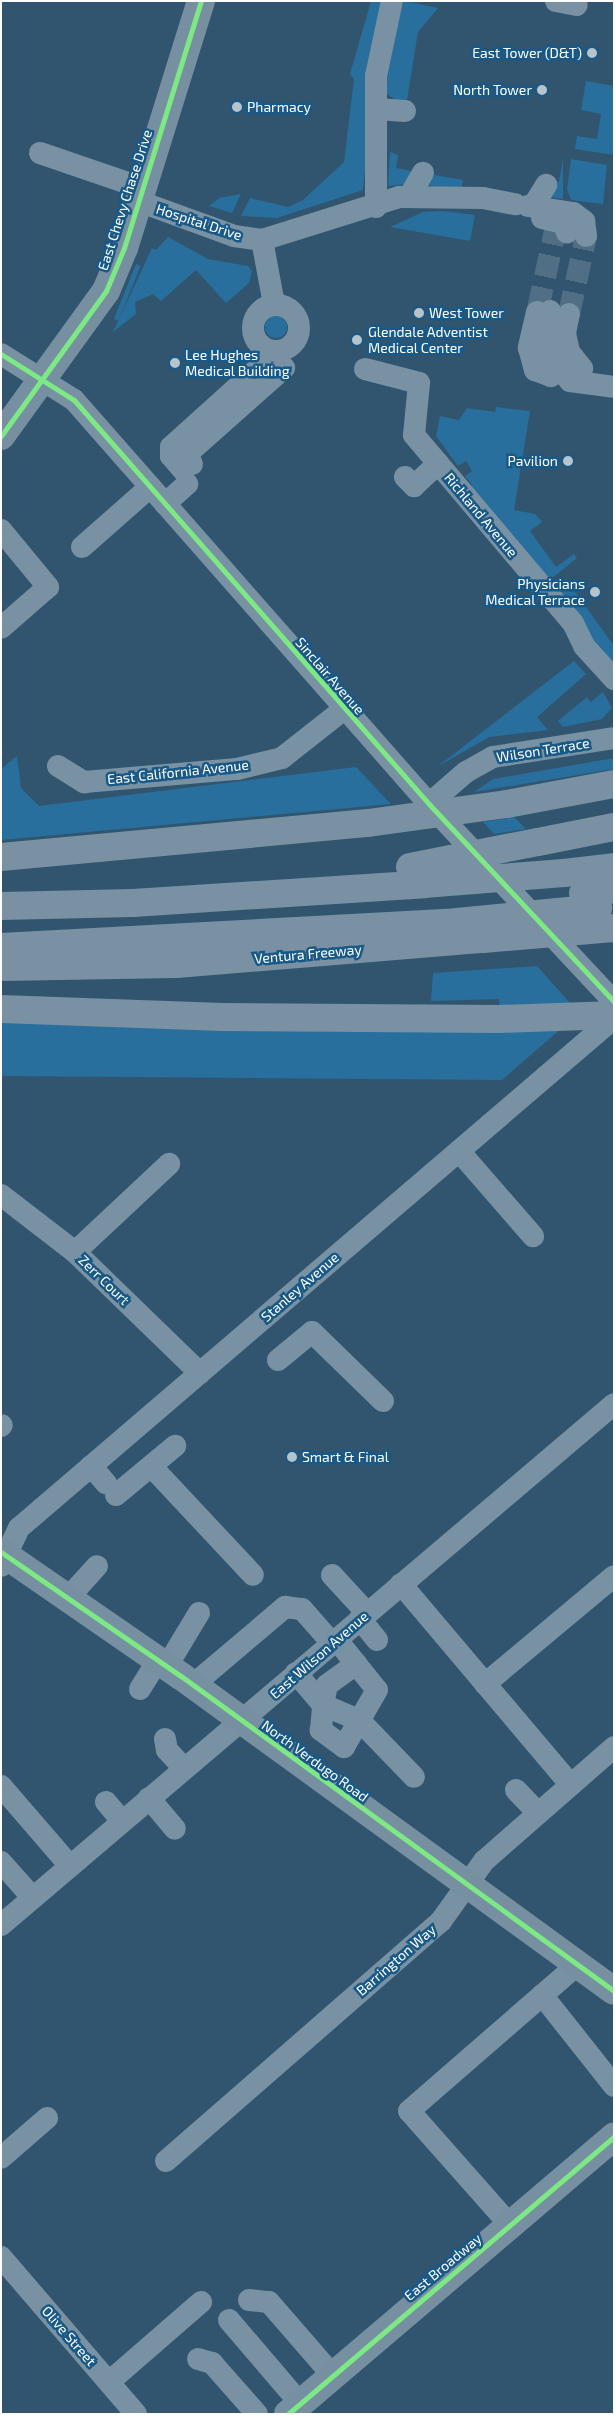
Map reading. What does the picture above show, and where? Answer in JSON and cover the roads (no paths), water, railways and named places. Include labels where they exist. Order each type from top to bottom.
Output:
[{"type":"highway","points":[[1,857],[368,823],[507,804],[614,784]]},
{"type":"highway","points":[[417,876],[538,842],[614,827]]},
{"type":"highway","points":[[1,906],[133,904],[417,876],[564,873],[614,867]]},
{"type":"highway","points":[[1,947],[604,905]]},
{"type":"highway","name":"Ventura Freeway","points":[[1,967],[176,964],[484,940],[604,905]]},
{"type":"highway","points":[[1,933],[451,915]]},
{"type":"highway","points":[[1,1009],[499,1019],[614,1017]]},
{"type":"main road","name":"East Chevy Chase Drive","points":[[1,436],[106,291],[140,195],[201,1]]},
{"type":"main road","name":"North Verdugo Road","points":[[3,1558],[68,1598],[163,1663],[614,1991]]},
{"type":"main road","name":"East Broadway","points":[[294,2408],[614,2137]]},
{"type":"street","points":[[376,207],[376,109],[379,50],[392,1]]},
{"type":"street","points":[[376,109],[405,111]]},
{"type":"street","name":"Hospital Drive","points":[[40,153],[234,236],[262,240],[376,207]]},
{"type":"street","points":[[409,197],[424,173]]},
{"type":"street","points":[[523,209],[546,185]]},
{"type":"street","points":[[376,207],[409,197],[468,189],[523,209],[565,230],[584,221],[574,214],[523,209],[445,204],[376,207]]},
{"type":"street","points":[[262,240],[274,304]]},
{"type":"street","points":[[165,504],[188,473],[187,454],[278,357],[299,334],[297,316],[283,305],[274,304],[258,313],[253,330],[262,346],[278,357]]},
{"type":"street","points":[[567,364],[565,334],[552,311],[530,360],[544,374],[567,364],[611,382]]},
{"type":"street","name":"Sinclair Avenue","points":[[1,354],[41,381],[74,400],[429,804],[614,1002]]},
{"type":"street","name":"Richland Avenue","points":[[365,369],[419,383],[414,435],[574,623],[584,646],[614,679]]},
{"type":"street","points":[[405,476],[414,486],[438,464]]},
{"type":"street","points":[[82,547],[150,487]]},
{"type":"street","points":[[1,530],[48,586],[1,628]]},
{"type":"street","name":"East California Avenue","points":[[58,766],[84,782],[237,769],[282,758],[344,709]]},
{"type":"street","name":"Wilson Terrace","points":[[429,804],[466,772],[493,757],[614,738]]},
{"type":"street","name":"Stanley Avenue","points":[[3,1558],[19,1528],[614,1017]]},
{"type":"street","points":[[459,1151],[533,1236]]},
{"type":"street","points":[[75,1252],[169,1164]]},
{"type":"street","name":"Zerr Court","points":[[1,1196],[75,1252],[200,1373]]},
{"type":"street","points":[[278,1360],[312,1332],[383,1401]]},
{"type":"street","name":"East Wilson Avenue","points":[[1,1925],[614,1404]]},
{"type":"street","points":[[91,1466],[111,1489],[151,1466],[175,1446]]},
{"type":"street","points":[[151,1466],[253,1575]]},
{"type":"street","points":[[68,1598],[97,1566]]},
{"type":"street","points":[[332,1575],[364,1616],[377,1640]]},
{"type":"street","points":[[485,1684],[614,1576]]},
{"type":"street","points":[[401,1584],[571,1785]]},
{"type":"street","points":[[193,1685],[285,1608],[302,1609],[356,1664],[377,1690],[344,1747],[321,1730],[322,1705],[327,1685],[356,1664]]},
{"type":"street","points":[[140,1689],[163,1663],[199,1614]]},
{"type":"street","points":[[296,1673],[322,1705],[359,1720],[414,1777]]},
{"type":"street","points":[[165,1739],[167,1750],[184,1768]]},
{"type":"street","name":"Barrington Way","points":[[166,2161],[441,1921],[484,1861],[614,1747]]},
{"type":"street","points":[[1,1786],[70,1866]]},
{"type":"street","points":[[516,1790],[538,1813]]},
{"type":"street","points":[[149,1798],[175,1829]]},
{"type":"street","points":[[106,1802],[122,1822]]},
{"type":"street","points":[[1,1862],[32,1898]]},
{"type":"street","points":[[510,2225],[408,2111],[577,1965]]},
{"type":"street","points":[[542,1995],[614,2086]]},
{"type":"street","points":[[1,2158],[47,2118]]},
{"type":"street","name":"Olive Street","points":[[1,2257],[136,2414]]},
{"type":"street","points":[[249,2300],[268,2302],[333,2376]]},
{"type":"street","points":[[109,2382],[201,2302]]},
{"type":"street","points":[[229,2320],[294,2408]]},
{"type":"street","points":[[198,2359],[212,2363],[257,2414]]},
{"type":"tunnel","points":[[538,309],[555,231]]},
{"type":"tunnel","points":[[569,314],[586,236]]},
{"type":"place","name":"East Tower (D&T)","points":[[592,53]]},
{"type":"place","name":"North Tower","points":[[542,90]]},
{"type":"place","name":"Pharmacy","points":[[237,107]]},
{"type":"place","name":"West Tower","points":[[419,313]]},
{"type":"place","name":"Glendale Adventist Medical Center","points":[[357,340]]},
{"type":"place","name":"Lee Hughes Medical Building","points":[[175,363]]},
{"type":"place","name":"Pavilion","points":[[568,461]]},
{"type":"place","name":"Physicians Medical Terrace","points":[[595,592]]},
{"type":"place","name":"Smart & Final","points":[[292,1457]]}]
